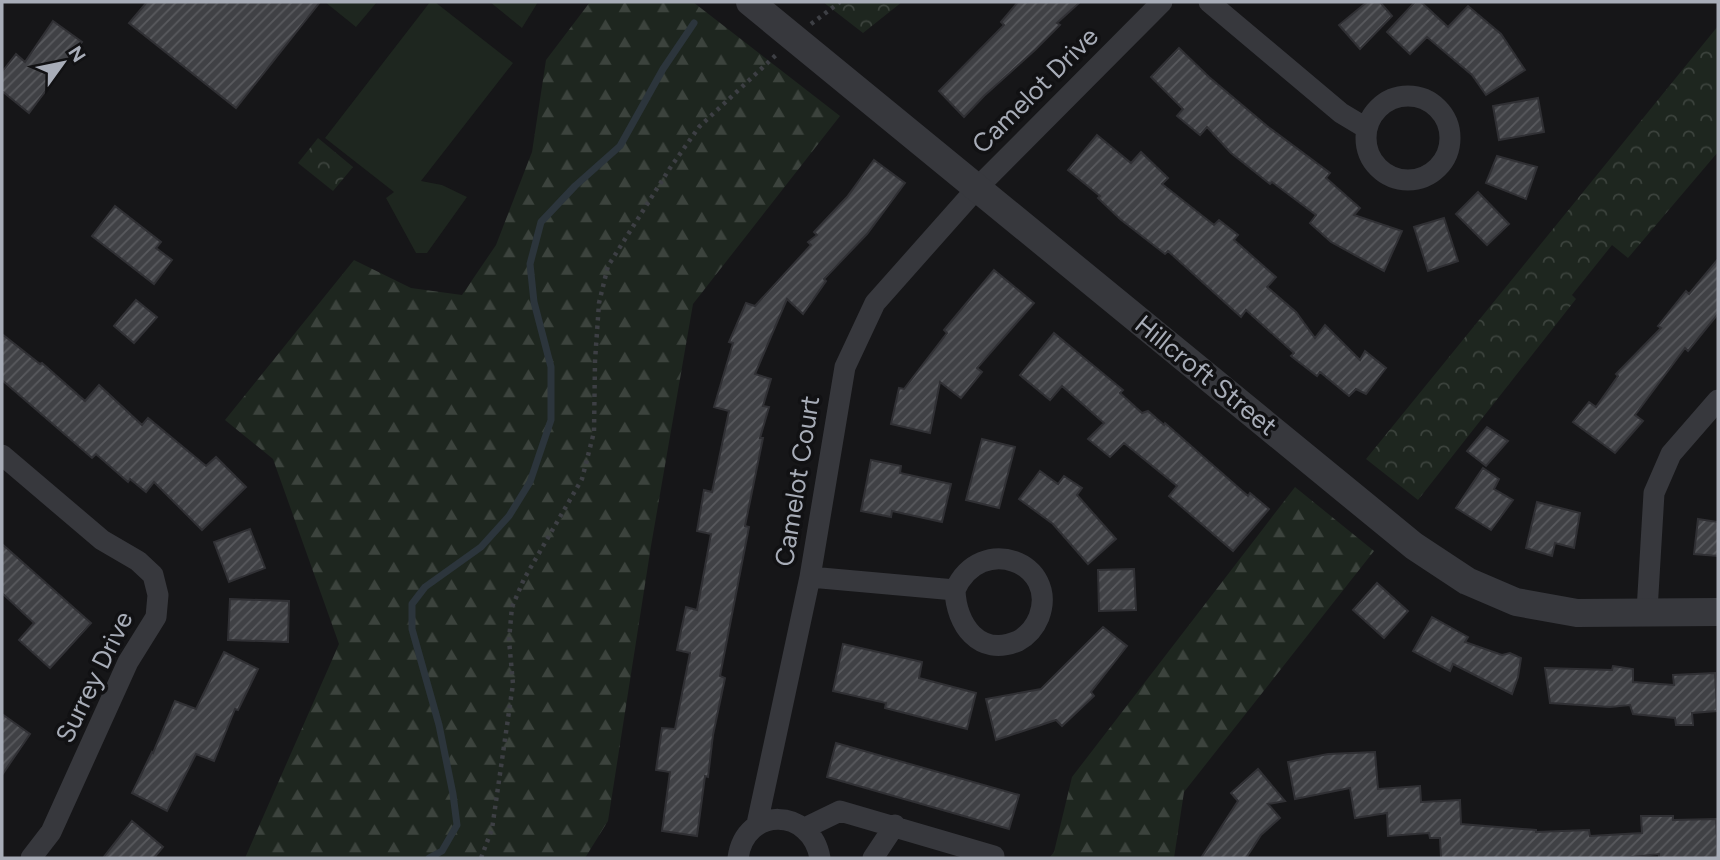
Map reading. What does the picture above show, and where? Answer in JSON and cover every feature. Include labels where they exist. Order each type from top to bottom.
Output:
[{"type":"street","name":"Hillcroft Street","points":[[750,2],[1414,546],[1467,581],[1516,602],[1577,613],[1718,612]]},
{"type":"street","name":"Camelot Drive","points":[[978,187],[1162,2]]},
{"type":"street","points":[[1209,2],[1341,113],[1366,128]]},
{"type":"street","points":[[1418,97],[1431,102],[1445,118],[1450,138],[1448,152],[1441,164],[1431,173],[1418,179],[1404,180],[1379,168],[1371,157],[1366,128],[1379,107],[1391,99],[1418,97]]},
{"type":"street","name":"Camelot Court","points":[[757,824],[810,577],[845,367],[875,303],[978,187]]},
{"type":"street","points":[[1647,611],[1654,493],[1671,454],[1718,400]]},
{"type":"street","name":"Surrey Drive","points":[[2,455],[102,540],[138,561],[153,575],[158,595],[156,617],[128,662],[51,832],[32,858]]},
{"type":"street","points":[[1004,558],[1017,562],[1037,581],[1042,594],[1042,608],[1038,621],[1030,632],[1003,645],[989,644],[975,638],[964,627],[957,614],[955,590],[967,572],[978,564],[990,559],[1004,558]]},
{"type":"street","points":[[810,577],[955,590]]},
{"type":"street","points":[[805,828],[840,811],[994,856]]},
{"type":"street","points":[[738,858],[746,834],[757,824],[773,819],[790,820],[805,828],[813,836],[820,858]]},
{"type":"street","points":[[873,858],[895,825]]},
{"type":"path","points":[[818,18],[840,2]]},
{"type":"path","points":[[481,858],[492,829],[513,684],[509,640],[512,607],[524,579],[582,479],[594,432],[599,303],[608,266],[699,127],[771,60]]},
{"type":"green space","points":[[325,2],[377,2],[356,27]]},
{"type":"green space","points":[[430,2],[435,2],[513,63],[421,181],[442,185],[467,197],[427,253],[416,253],[386,198],[394,192],[325,138]]},
{"type":"green space","points":[[490,2],[538,2],[522,28]]},
{"type":"green space","points":[[590,2],[693,2],[840,116],[693,304],[651,546],[608,821],[585,858],[245,858],[339,644],[273,459],[225,420],[354,260],[411,288],[462,295],[496,245],[532,152],[546,60]]},
{"type":"green space","points":[[823,2],[902,2],[863,33]]},
{"type":"green space","points":[[1718,26],[1718,152],[1628,258],[1612,245],[1572,295],[1576,299],[1418,500],[1366,459]]},
{"type":"green space","points":[[318,138],[353,167],[333,191],[298,163]]},
{"type":"green space","points":[[1295,487],[1374,551],[1184,792],[1174,858],[1049,858],[1054,852],[1072,777]]},
{"type":"building","points":[[147,2],[320,2],[236,108],[129,23]]},
{"type":"building","points":[[1018,2],[1080,2],[1057,23],[1060,25],[1035,50],[964,117],[939,91],[1004,25],[1001,22]]},
{"type":"building","points":[[1367,2],[1380,2],[1392,16],[1360,49],[1339,25]]},
{"type":"building","points":[[1415,2],[1421,2],[1448,27],[1468,6],[1501,34],[1525,70],[1486,95],[1472,75],[1427,37],[1410,54],[1387,32]]},
{"type":"building","points":[[53,21],[82,42],[29,113],[2,91],[2,72],[16,54],[25,62]]},
{"type":"building","points":[[1179,48],[1267,126],[1330,173],[1326,178],[1360,208],[1354,215],[1402,231],[1384,271],[1331,242],[1310,223],[1316,215],[1231,153],[1207,127],[1200,135],[1177,116],[1183,109],[1151,77]]},
{"type":"building","points":[[1538,98],[1544,132],[1499,140],[1493,106]]},
{"type":"building","points":[[1097,135],[1131,163],[1141,152],[1168,178],[1162,184],[1214,225],[1219,220],[1238,235],[1234,240],[1276,277],[1267,287],[1296,312],[1315,338],[1325,325],[1360,360],[1365,351],[1386,368],[1366,394],[1356,389],[1349,396],[1320,372],[1317,376],[1291,356],[1294,353],[1246,310],[1241,317],[1168,251],[1165,254],[1120,219],[1098,198],[1100,196],[1068,170]]},
{"type":"building","points":[[1497,156],[1537,167],[1526,199],[1486,183]]},
{"type":"building","points":[[874,160],[905,183],[867,234],[824,279],[826,281],[803,314],[787,299],[755,374],[771,379],[763,406],[769,407],[760,438],[763,438],[745,526],[749,527],[720,676],[725,678],[713,735],[708,777],[705,776],[697,836],[662,831],[670,772],[656,770],[662,728],[675,729],[690,653],[677,650],[686,607],[697,610],[711,534],[697,531],[704,490],[712,492],[729,411],[714,407],[733,343],[729,342],[746,303],[755,306],[811,245],[808,242],[817,235],[814,232],[847,197]]},
{"type":"building","points":[[1478,192],[1509,224],[1487,245],[1456,214]]},
{"type":"building","points":[[115,206],[161,242],[156,248],[172,260],[154,284],[92,236]]},
{"type":"building","points":[[1444,218],[1458,261],[1428,271],[1414,227]]},
{"type":"building","points":[[1718,259],[1718,314],[1688,351],[1685,348],[1635,415],[1643,421],[1615,453],[1573,422],[1589,402],[1596,407],[1618,376],[1616,374],[1661,328],[1658,326],[1686,291],[1689,294]]},
{"type":"building","points":[[994,270],[1034,303],[977,368],[982,372],[961,398],[940,382],[930,433],[891,424],[899,388],[904,389],[947,333],[944,330]]},
{"type":"building","points":[[136,300],[157,317],[134,343],[114,326]]},
{"type":"building","points":[[1054,333],[1123,390],[1120,393],[1142,413],[1148,411],[1164,425],[1165,423],[1248,496],[1250,493],[1269,509],[1233,551],[1169,496],[1177,486],[1124,443],[1110,457],[1088,439],[1104,423],[1062,386],[1050,400],[1020,375]]},
{"type":"building","points":[[2,334],[42,363],[85,401],[99,385],[142,425],[148,418],[206,466],[216,457],[246,487],[202,530],[154,482],[146,492],[130,479],[128,482],[96,454],[92,458],[2,380]]},
{"type":"building","points":[[1487,427],[1508,441],[1486,466],[1467,451]]},
{"type":"building","points":[[982,439],[1015,447],[999,508],[966,500]]},
{"type":"building","points":[[871,460],[901,466],[900,473],[951,484],[942,522],[892,511],[891,517],[861,511]]},
{"type":"building","points":[[1483,468],[1499,479],[1494,489],[1513,500],[1491,530],[1456,508]]},
{"type":"building","points":[[1040,471],[1058,484],[1064,476],[1082,488],[1077,495],[1116,539],[1088,564],[1053,524],[1019,499]]},
{"type":"building","points":[[1537,502],[1580,513],[1574,548],[1555,543],[1552,556],[1526,548]]},
{"type":"building","points":[[1698,519],[1718,522],[1718,556],[1694,554]]},
{"type":"building","points":[[250,529],[265,568],[229,582],[214,542]]},
{"type":"building","points":[[2,544],[91,623],[50,668],[19,640],[34,623],[2,593]]},
{"type":"building","points":[[1134,569],[1136,610],[1099,611],[1098,570]]},
{"type":"building","points":[[1377,583],[1408,611],[1384,638],[1353,610]]},
{"type":"building","points":[[230,599],[289,601],[288,642],[228,640]]},
{"type":"building","points":[[1432,617],[1468,637],[1465,642],[1502,655],[1510,653],[1521,658],[1512,694],[1453,664],[1450,671],[1413,651]]},
{"type":"building","points":[[1103,627],[1127,646],[1091,692],[1094,696],[1062,726],[1056,720],[996,740],[986,699],[1041,689]]},
{"type":"building","points":[[843,644],[922,662],[919,678],[976,693],[967,729],[885,708],[886,703],[833,691]]},
{"type":"building","points":[[224,652],[258,669],[238,710],[235,709],[214,761],[196,754],[167,811],[132,793],[175,701],[196,709]]},
{"type":"building","points":[[1613,666],[1633,669],[1633,682],[1674,685],[1673,675],[1715,673],[1717,711],[1692,713],[1693,725],[1676,725],[1675,718],[1633,714],[1630,705],[1610,707],[1550,703],[1545,668],[1612,670]]},
{"type":"building","points":[[2,714],[30,734],[2,775]]},
{"type":"building","points":[[836,743],[1019,795],[1009,829],[827,777]]},
{"type":"building","points":[[1375,752],[1378,789],[1420,786],[1421,802],[1460,800],[1461,824],[1536,832],[1589,830],[1590,836],[1642,833],[1641,816],[1673,816],[1673,820],[1716,819],[1718,858],[1659,858],[1659,854],[1623,858],[1441,858],[1440,838],[1430,838],[1429,833],[1388,836],[1387,813],[1355,818],[1350,788],[1295,799],[1288,762],[1328,754]]},
{"type":"building","points":[[1258,769],[1285,801],[1268,804],[1280,818],[1261,835],[1246,858],[1201,858],[1238,801],[1231,793]]},
{"type":"building","points":[[132,821],[163,847],[154,858],[103,858]]},
{"type":"waterway","points":[[429,858],[442,851],[457,825],[439,725],[412,629],[412,604],[425,587],[481,547],[509,516],[530,482],[551,420],[551,367],[534,302],[530,264],[541,222],[575,186],[620,146],[663,69],[694,23]]}]
